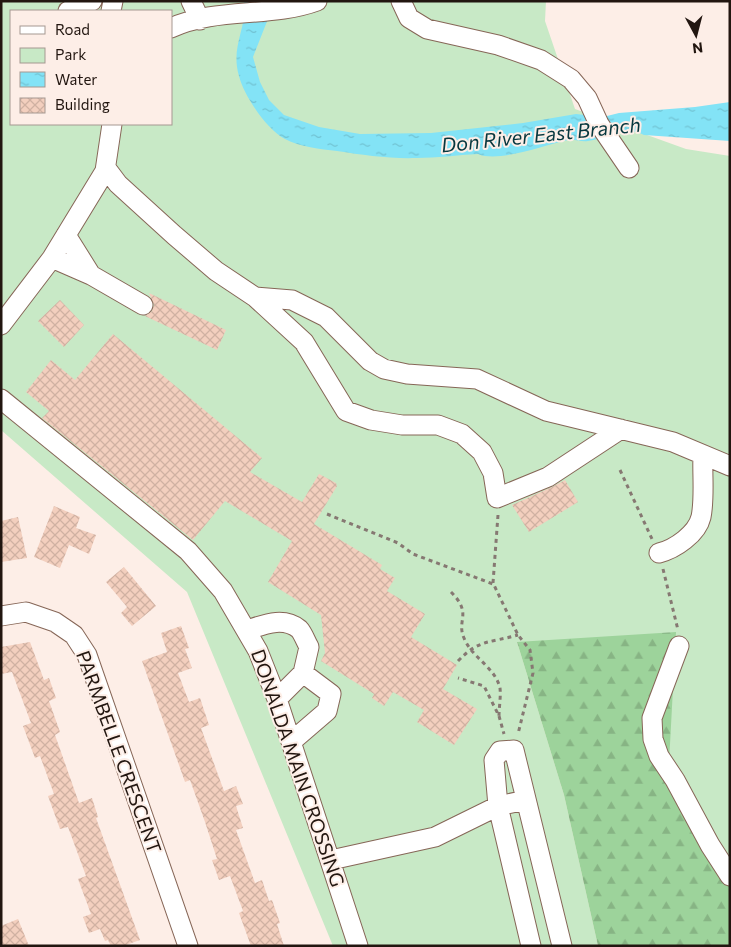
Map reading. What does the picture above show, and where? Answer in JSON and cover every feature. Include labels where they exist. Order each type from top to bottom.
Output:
[{"type":"street","points":[[70,10],[92,1]]},
{"type":"street","points":[[190,1],[207,19]]},
{"type":"street","points":[[172,28],[207,19],[295,7],[317,1]]},
{"type":"street","points":[[401,1],[409,18],[426,29],[498,45],[541,60],[571,79],[587,98],[599,124],[626,164]]},
{"type":"street","points":[[5,317],[52,258],[106,168],[112,125]]},
{"type":"street","points":[[106,168],[118,184],[209,265],[255,297],[304,342],[346,411],[371,420],[402,426],[438,425],[462,434],[482,452],[492,474],[497,498],[548,477],[622,429]]},
{"type":"street","points":[[66,235],[91,275]]},
{"type":"street","points":[[52,258],[91,275],[143,305]]},
{"type":"street","points":[[255,297],[292,300],[326,317],[370,361],[384,369],[408,374],[477,379],[546,411],[673,442],[730,466]]},
{"type":"street","name":"DONALDA MAIN CROSSING","points":[[1,399],[188,551],[216,580],[258,651],[277,699],[358,946]]},
{"type":"street","points":[[659,553],[669,550],[689,536],[701,518],[703,455]]},
{"type":"street","name":"PARMBELLE CRESCENT","points":[[1,616],[26,612],[55,622],[74,635],[87,655],[188,946]]},
{"type":"street","points":[[247,630],[270,622],[284,623],[299,629],[309,647],[303,672],[277,699]]},
{"type":"street","points":[[679,646],[652,718],[653,739],[659,756],[675,780],[710,845],[730,876]]},
{"type":"street","points":[[291,742],[327,711],[331,694],[303,672]]},
{"type":"street","points":[[531,946],[498,806],[494,760],[500,752],[514,750],[562,946]]},
{"type":"street","points":[[331,860],[435,837],[498,806],[526,800]]},
{"type":"path","points":[[497,498],[494,584],[518,635],[530,650],[533,673],[514,750]]},
{"type":"path","points":[[327,514],[398,543],[413,554],[494,584]]},
{"type":"path","points":[[451,592],[463,609],[463,637],[470,648],[495,674],[500,690],[499,716],[484,686],[458,678]]},
{"type":"path","points":[[458,661],[470,648],[480,643],[518,635]]},
{"type":"green space","points":[[1,1],[546,1],[545,21],[575,109],[686,149],[730,156],[730,883],[668,782],[670,735],[517,642],[564,795],[598,946],[333,946],[187,592],[1,430]]},
{"type":"green space","points":[[676,632],[668,782],[730,883],[730,946],[598,946],[564,795],[517,642]]},
{"type":"water","name":"Don River East Branch","points":[[244,1],[275,1],[253,57],[260,82],[269,100],[284,115],[319,127],[360,134],[431,133],[523,123],[576,114],[603,117],[619,113],[695,107],[730,102],[730,141],[644,135],[630,131],[588,141],[568,140],[509,155],[487,156],[478,154],[432,158],[367,155],[297,144],[278,135],[257,112],[239,76],[237,55],[244,19]]},
{"type":"building","points":[[149,293],[226,330],[217,350],[145,316],[152,311],[154,305]]},
{"type":"building","points":[[60,300],[84,325],[64,347],[38,321]]},
{"type":"building","points":[[113,334],[262,458],[250,472],[302,502],[319,474],[336,483],[337,486],[314,524],[382,565],[380,569],[395,578],[387,591],[425,614],[411,637],[457,665],[443,689],[477,709],[454,745],[417,722],[424,710],[393,692],[384,706],[372,698],[374,694],[321,661],[325,653],[321,615],[268,582],[292,541],[225,501],[193,540],[42,418],[49,411],[26,392],[51,360],[75,380]]},
{"type":"building","points":[[565,480],[578,502],[529,532],[512,505]]},
{"type":"building","points":[[54,506],[80,517],[76,528],[96,535],[89,554],[69,545],[60,568],[34,557]]},
{"type":"building","points":[[18,517],[27,558],[1,562],[1,521]]},
{"type":"building","points":[[124,567],[156,606],[132,626],[121,613],[127,607],[106,582]]},
{"type":"building","points":[[181,626],[189,648],[185,649],[192,668],[178,673],[189,702],[200,698],[209,725],[201,728],[224,791],[236,786],[243,804],[236,806],[243,828],[236,830],[255,883],[262,880],[269,901],[272,900],[280,923],[277,924],[284,946],[251,946],[239,913],[243,911],[230,876],[219,880],[212,860],[217,859],[205,822],[190,780],[185,782],[142,661],[167,652],[161,633]]},
{"type":"building","points":[[30,642],[44,680],[49,678],[56,698],[49,701],[60,732],[55,735],[79,803],[92,798],[98,817],[96,818],[140,940],[123,946],[111,946],[108,940],[105,941],[100,929],[89,933],[83,917],[91,914],[78,879],[86,876],[68,827],[60,829],[48,796],[54,794],[40,756],[35,758],[23,726],[31,723],[12,672],[1,674],[1,647]]},
{"type":"building","points":[[18,919],[29,946],[1,946],[1,926]]}]
